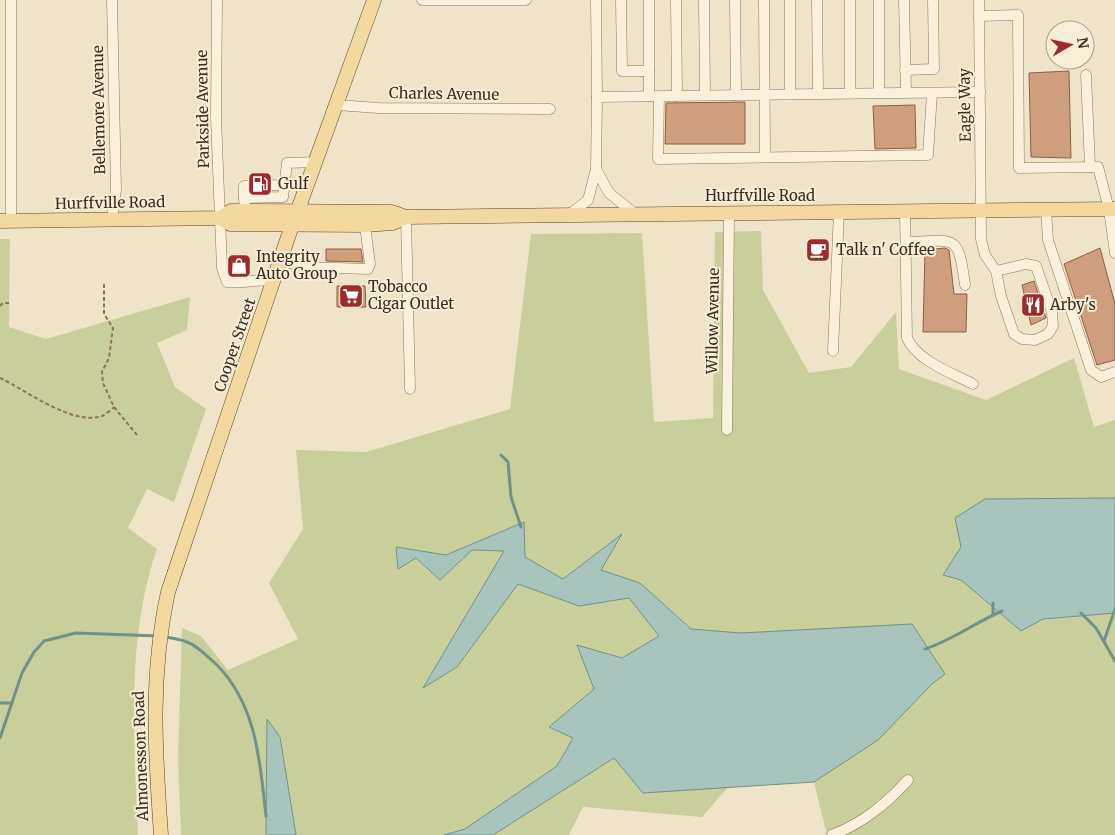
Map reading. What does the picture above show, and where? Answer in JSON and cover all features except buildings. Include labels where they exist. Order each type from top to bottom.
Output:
[{"type":"main road","name":"Cooper Street","points":[[155,676],[160,632],[168,592],[280,260],[374,0]]},
{"type":"main road","name":"Hurffville Road","points":[[221,218],[244,204],[296,218],[365,225],[393,223],[406,217]]},
{"type":"main road","name":"Hurffville Road","points":[[5,221],[221,218],[230,224],[392,212],[406,217],[1112,209]]},
{"type":"main road","name":"Almonesson Road","points":[[155,676],[156,770],[161,835]]},
{"type":"street","points":[[5,221],[10,0]]},
{"type":"street","name":"Bellemore Avenue","points":[[112,0],[116,189],[112,219]]},
{"type":"street","name":"Parkside Avenue","points":[[217,0],[216,118],[222,268],[227,282],[235,284],[267,280],[273,282]]},
{"type":"street","points":[[422,0],[526,0]]},
{"type":"street","points":[[570,214],[588,200],[596,169],[596,0]]},
{"type":"street","points":[[621,0],[622,71],[649,71]]},
{"type":"street","points":[[649,0],[649,71],[654,96],[658,158],[928,155],[932,92]]},
{"type":"street","points":[[676,0],[677,96]]},
{"type":"street","points":[[704,0],[705,95]]},
{"type":"street","points":[[735,0],[736,95]]},
{"type":"street","points":[[764,0],[765,157]]},
{"type":"street","points":[[790,0],[790,94]]},
{"type":"street","points":[[817,0],[818,93]]},
{"type":"street","points":[[850,0],[850,93]]},
{"type":"street","points":[[878,0],[879,92]]},
{"type":"street","points":[[904,0],[906,92]]},
{"type":"street","points":[[906,70],[934,69],[933,0]]},
{"type":"street","name":"Eagle Way","points":[[979,0],[981,239],[985,255],[996,271],[1001,296],[1014,334],[1022,339],[1035,340],[1048,334],[1053,326],[1052,312],[1036,266],[1026,264],[996,271]]},
{"type":"street","points":[[979,16],[1018,16],[1019,168],[1098,167],[1112,209],[1115,253]]},
{"type":"street","points":[[1086,75],[1090,166]]},
{"type":"street","points":[[597,97],[980,92]]},
{"type":"street","name":"Charles Avenue","points":[[337,105],[378,108],[550,109]]},
{"type":"street","points":[[244,204],[282,197],[287,163],[317,162]]},
{"type":"street","points":[[596,169],[609,193],[634,213]]},
{"type":"street","points":[[1046,209],[1048,240],[1092,370],[1101,377],[1115,372]]},
{"type":"street","points":[[906,210],[907,338],[911,347],[933,363],[973,384]]},
{"type":"street","points":[[833,350],[839,211]]},
{"type":"street","name":"Willow Avenue","points":[[727,430],[729,212]]},
{"type":"street","points":[[406,217],[410,389]]},
{"type":"street","points":[[280,260],[304,267],[368,269],[370,264],[365,225]]},
{"type":"street","points":[[907,242],[950,242],[957,246],[961,253],[965,285]]},
{"type":"street","points":[[832,835],[855,826],[889,801],[908,780]]},
{"type":"path","points":[[104,284],[104,314],[113,328],[111,350],[102,372],[102,378],[114,407],[136,435]]},
{"type":"path","points":[[0,306],[3,303],[9,302]]},
{"type":"path","points":[[0,378],[28,394],[83,418],[102,416],[114,407]]},
{"type":"green space","points":[[761,231],[763,290],[809,373],[851,367],[896,312],[899,369],[986,400],[1074,358],[1094,427],[1115,420],[1115,498],[985,499],[961,547],[943,574],[961,580],[1021,631],[1043,619],[1115,613],[1115,835],[827,835],[814,782],[878,740],[932,683],[945,674],[741,633],[691,629],[640,583],[601,570],[621,536],[563,579],[525,557],[523,522],[446,555],[396,547],[398,569],[416,558],[440,579],[472,550],[505,551],[423,687],[457,667],[518,584],[579,606],[629,598],[660,636],[622,658],[594,689],[549,727],[573,737],[557,766],[465,829],[444,835],[296,835],[280,737],[267,720],[266,835],[181,835],[178,760],[182,628],[201,636],[228,670],[298,639],[269,583],[303,529],[296,450],[366,452],[510,409],[531,234],[642,233],[654,422],[713,418],[715,232]]},
{"type":"green space","points":[[0,239],[10,239],[9,327],[46,339],[190,297],[187,330],[157,343],[175,387],[206,409],[174,502],[147,489],[128,528],[157,549],[147,583],[140,618],[136,654],[134,727],[138,835],[0,835]]},
{"type":"green space","points":[[614,758],[643,793],[729,786],[702,817],[583,807],[569,835],[493,835]]},
{"type":"water","points":[[1115,498],[1115,613],[1043,619],[1021,631],[961,580],[943,575],[961,547],[955,518],[985,499]]},
{"type":"water","points":[[524,522],[525,557],[563,579],[622,534],[601,570],[640,583],[691,629],[741,633],[912,624],[945,674],[932,684],[878,740],[814,782],[643,793],[614,758],[493,835],[444,835],[465,829],[557,766],[573,738],[549,727],[594,689],[577,645],[622,658],[659,636],[629,598],[579,606],[518,584],[457,667],[423,688],[504,551],[472,550],[440,580],[416,558],[398,569],[396,547],[446,555]]},
{"type":"water","points":[[267,719],[280,737],[296,835],[266,835]]},
{"type":"waterway","points":[[501,455],[508,462],[511,497],[521,527]]},
{"type":"waterway","points":[[993,603],[993,615]]},
{"type":"waterway","points":[[1104,641],[1115,609]]},
{"type":"waterway","points":[[925,649],[945,641],[1002,611]]},
{"type":"waterway","points":[[1081,613],[1096,628],[1115,661]]},
{"type":"waterway","points":[[0,738],[22,673],[34,652],[44,641],[76,633],[158,636]]},
{"type":"waterway","points":[[164,637],[184,641],[199,649],[217,665],[241,698],[254,736],[266,816]]},
{"type":"waterway","points":[[0,703],[12,703]]},
{"type":"place","name":"Gulf","points":[[260,184]]},
{"type":"place","name":"Talk n' Coffee","points":[[818,250]]},
{"type":"place","name":"Integrity Auto Group","points":[[239,266]]},
{"type":"place","name":"Tobacco Cigar Outlet","points":[[351,296]]},
{"type":"place","name":"Arby's","points":[[1033,305]]}]
